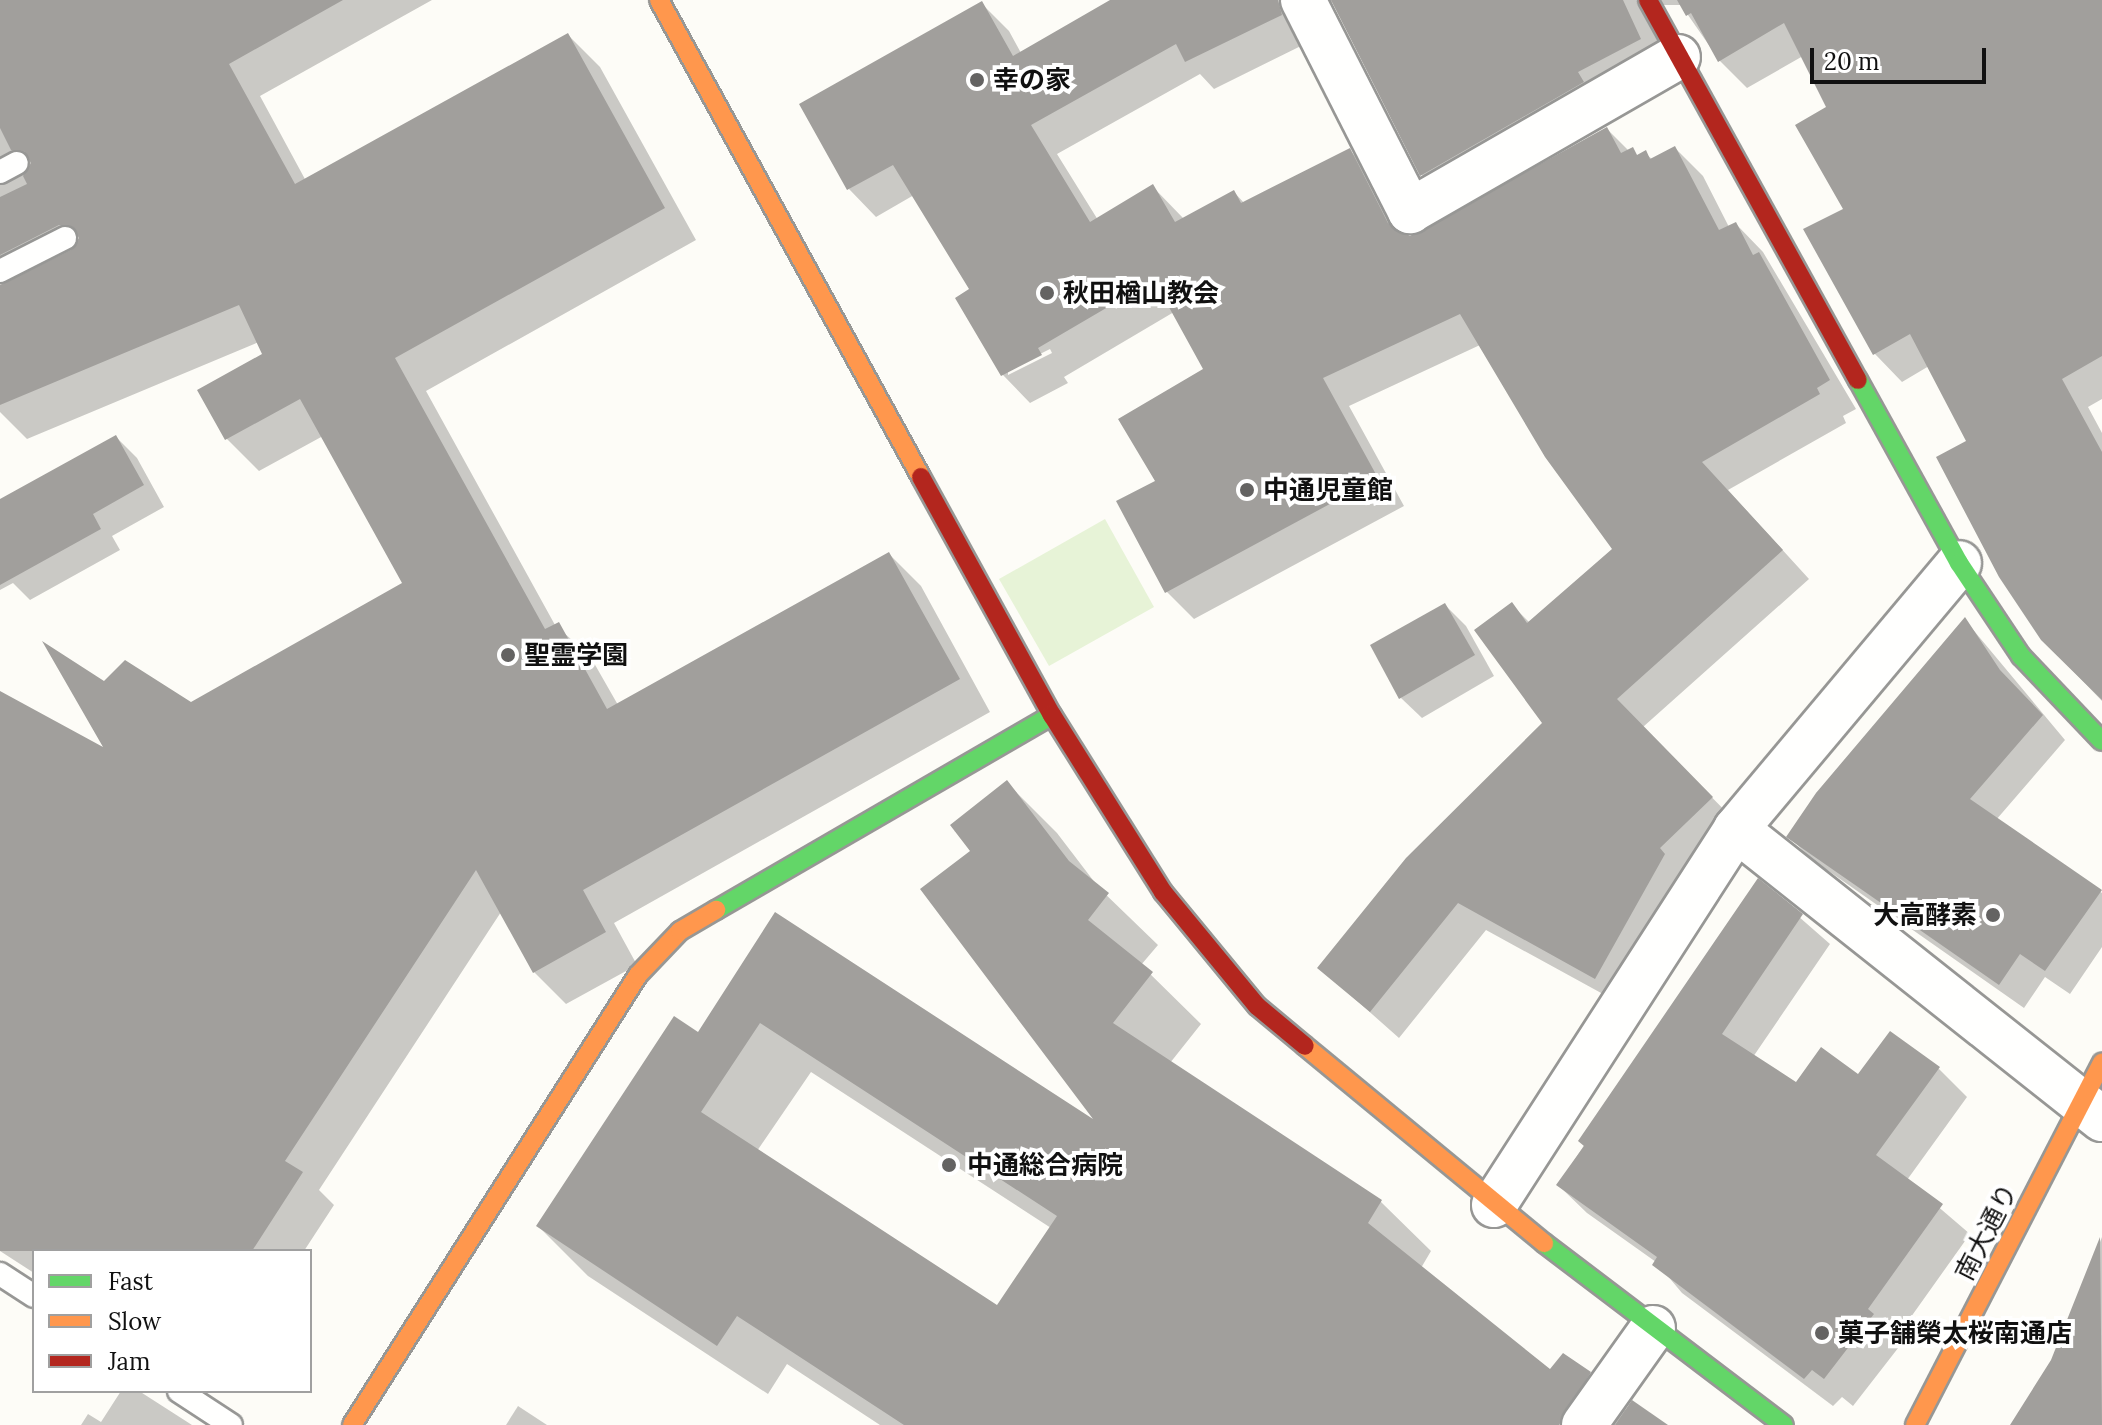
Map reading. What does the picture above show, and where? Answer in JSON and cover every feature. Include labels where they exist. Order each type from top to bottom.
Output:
[{"type":"street","points":[[659,0],[1052,715],[1163,892],[1257,1006],[1494,1205],[1784,1425]]},
{"type":"street","points":[[1303,0],[1410,211],[1678,57]]},
{"type":"street","points":[[1648,0],[1959,563],[2021,656],[2102,741]]},
{"type":"street","points":[[1494,1205],[1736,829],[1959,563]]},
{"type":"street","points":[[352,1425],[638,975],[680,931],[1052,715]]},
{"type":"street","points":[[1736,829],[2092,1110]]},
{"type":"street","name":"南大通り","points":[[1915,1425],[2092,1110],[2102,1062]]},
{"type":"street","points":[[1584,1425],[1653,1328]]},
{"type":"lane","points":[[0,271],[65,238]]},
{"type":"lane","points":[[0,1274],[32,1295]]},
{"type":"lane","points":[[182,1393],[231,1425]]},
{"type":"green space","points":[[1105,519],[1154,607],[1049,666],[999,579]]},
{"type":"building","points":[[0,0],[343,0],[229,64],[295,184],[568,33],[665,208],[395,358],[545,629],[559,622],[607,709],[889,552],[960,679],[583,890],[606,932],[533,973],[476,870],[285,1161],[303,1172],[253,1249],[0,1251],[0,691],[103,747],[42,641],[104,681],[125,660],[191,702],[402,583],[300,399],[225,440],[197,390],[262,354],[239,305],[0,405],[0,285],[71,250],[79,238],[73,227],[59,225],[0,255],[0,197],[27,184],[23,176],[31,163],[24,151],[11,150],[0,128]]},
{"type":"building","points":[[1110,0],[1278,0],[1282,15],[1185,62],[1176,44],[1031,125],[1090,222],[1153,184],[1175,222],[1234,190],[1241,203],[1350,148],[1388,223],[1410,236],[1607,127],[1621,153],[1633,147],[1637,155],[1646,150],[1650,159],[1675,146],[1719,230],[1736,222],[1753,255],[1759,252],[1830,380],[1817,388],[1820,394],[1702,462],[1783,550],[1617,699],[1713,797],[1660,848],[1665,854],[1595,979],[1458,903],[1370,1012],[1317,968],[1406,858],[1542,723],[1474,630],[1512,602],[1527,623],[1612,549],[1545,457],[1460,314],[1323,378],[1378,478],[1165,593],[1116,501],[1155,481],[1118,419],[1203,369],[1154,280],[1038,348],[1042,355],[1001,376],[955,298],[969,289],[893,165],[847,190],[799,104],[982,1],[1013,56]]},
{"type":"building","points":[[1331,0],[1623,0],[1641,39],[1578,72],[1584,82],[1420,176]]},
{"type":"building","points":[[1677,0],[2102,0],[2102,356],[2062,379],[2102,452],[2102,700],[2041,640],[1999,577],[1936,457],[1966,441],[1910,334],[1873,355],[1803,229],[1843,209],[1795,125],[1826,107],[1784,23],[1718,62],[1691,13],[1686,16]]},
{"type":"building","points":[[116,435],[144,485],[93,514],[101,529],[0,585],[0,499]]},
{"type":"building","points":[[1445,603],[1475,655],[1399,699],[1370,645]]},
{"type":"building","points":[[1965,617],[2000,670],[2043,715],[1970,799],[2102,890],[2045,971],[2020,954],[1999,985],[1786,837],[1816,793]]},
{"type":"building","name":"中通総合病院","points":[[1007,780],[1069,861],[1109,893],[1088,920],[1153,972],[1113,1023],[1382,1200],[1368,1223],[1550,1369],[1563,1353],[1591,1372],[1559,1425],[904,1425],[737,1316],[717,1346],[536,1226],[674,1016],[698,1032],[775,912],[1093,1119],[920,889],[970,851],[950,825]],"holes":[[[760,1023],[1057,1216],[997,1305],[701,1112]]]},
{"type":"building","points":[[1758,878],[1803,914],[1722,1034],[1796,1082],[1821,1047],[1858,1074],[1890,1031],[1940,1067],[1876,1155],[1943,1204],[1868,1309],[1874,1314],[1824,1379],[1812,1370],[1804,1379],[1652,1265],[1657,1257],[1556,1185],[1584,1146],[1578,1141]]},
{"type":"building","points":[[2100,1237],[2102,1425],[2010,1425],[2051,1360]]},
{"type":"building","points":[[1632,1400],[1668,1425],[1615,1425]]},
{"type":"traffic: fast","points":[[1858,380],[1959,563],[2021,656],[2102,741]]},
{"type":"traffic: fast","points":[[716,910],[1052,715]]},
{"type":"traffic: fast","points":[[1544,1243],[1784,1425]]},
{"type":"traffic: slow","points":[[659,0],[921,477]]},
{"type":"traffic: slow","points":[[352,1425],[638,975],[680,931],[716,910]]},
{"type":"traffic: slow","points":[[1305,1046],[1544,1243]]},
{"type":"traffic: slow","points":[[1915,1425],[2102,1062]]},
{"type":"traffic: jam","points":[[1648,0],[1858,380]]},
{"type":"traffic: jam","points":[[921,477],[1052,715],[1163,892],[1257,1006],[1305,1046]]},
{"type":"place","name":"幸の家","points":[[977,80]]},
{"type":"place","name":"秋田楢山教会","points":[[1047,293]]},
{"type":"place","name":"中通児童館","points":[[1247,490]]},
{"type":"place","name":"聖霊学園","points":[[508,655]]},
{"type":"place","name":"大高酵素","points":[[1993,915]]},
{"type":"place","name":"中通総合病院","points":[[949,1165]]},
{"type":"place","name":"菓子舗榮太桜南通店","points":[[1822,1333]]}]
